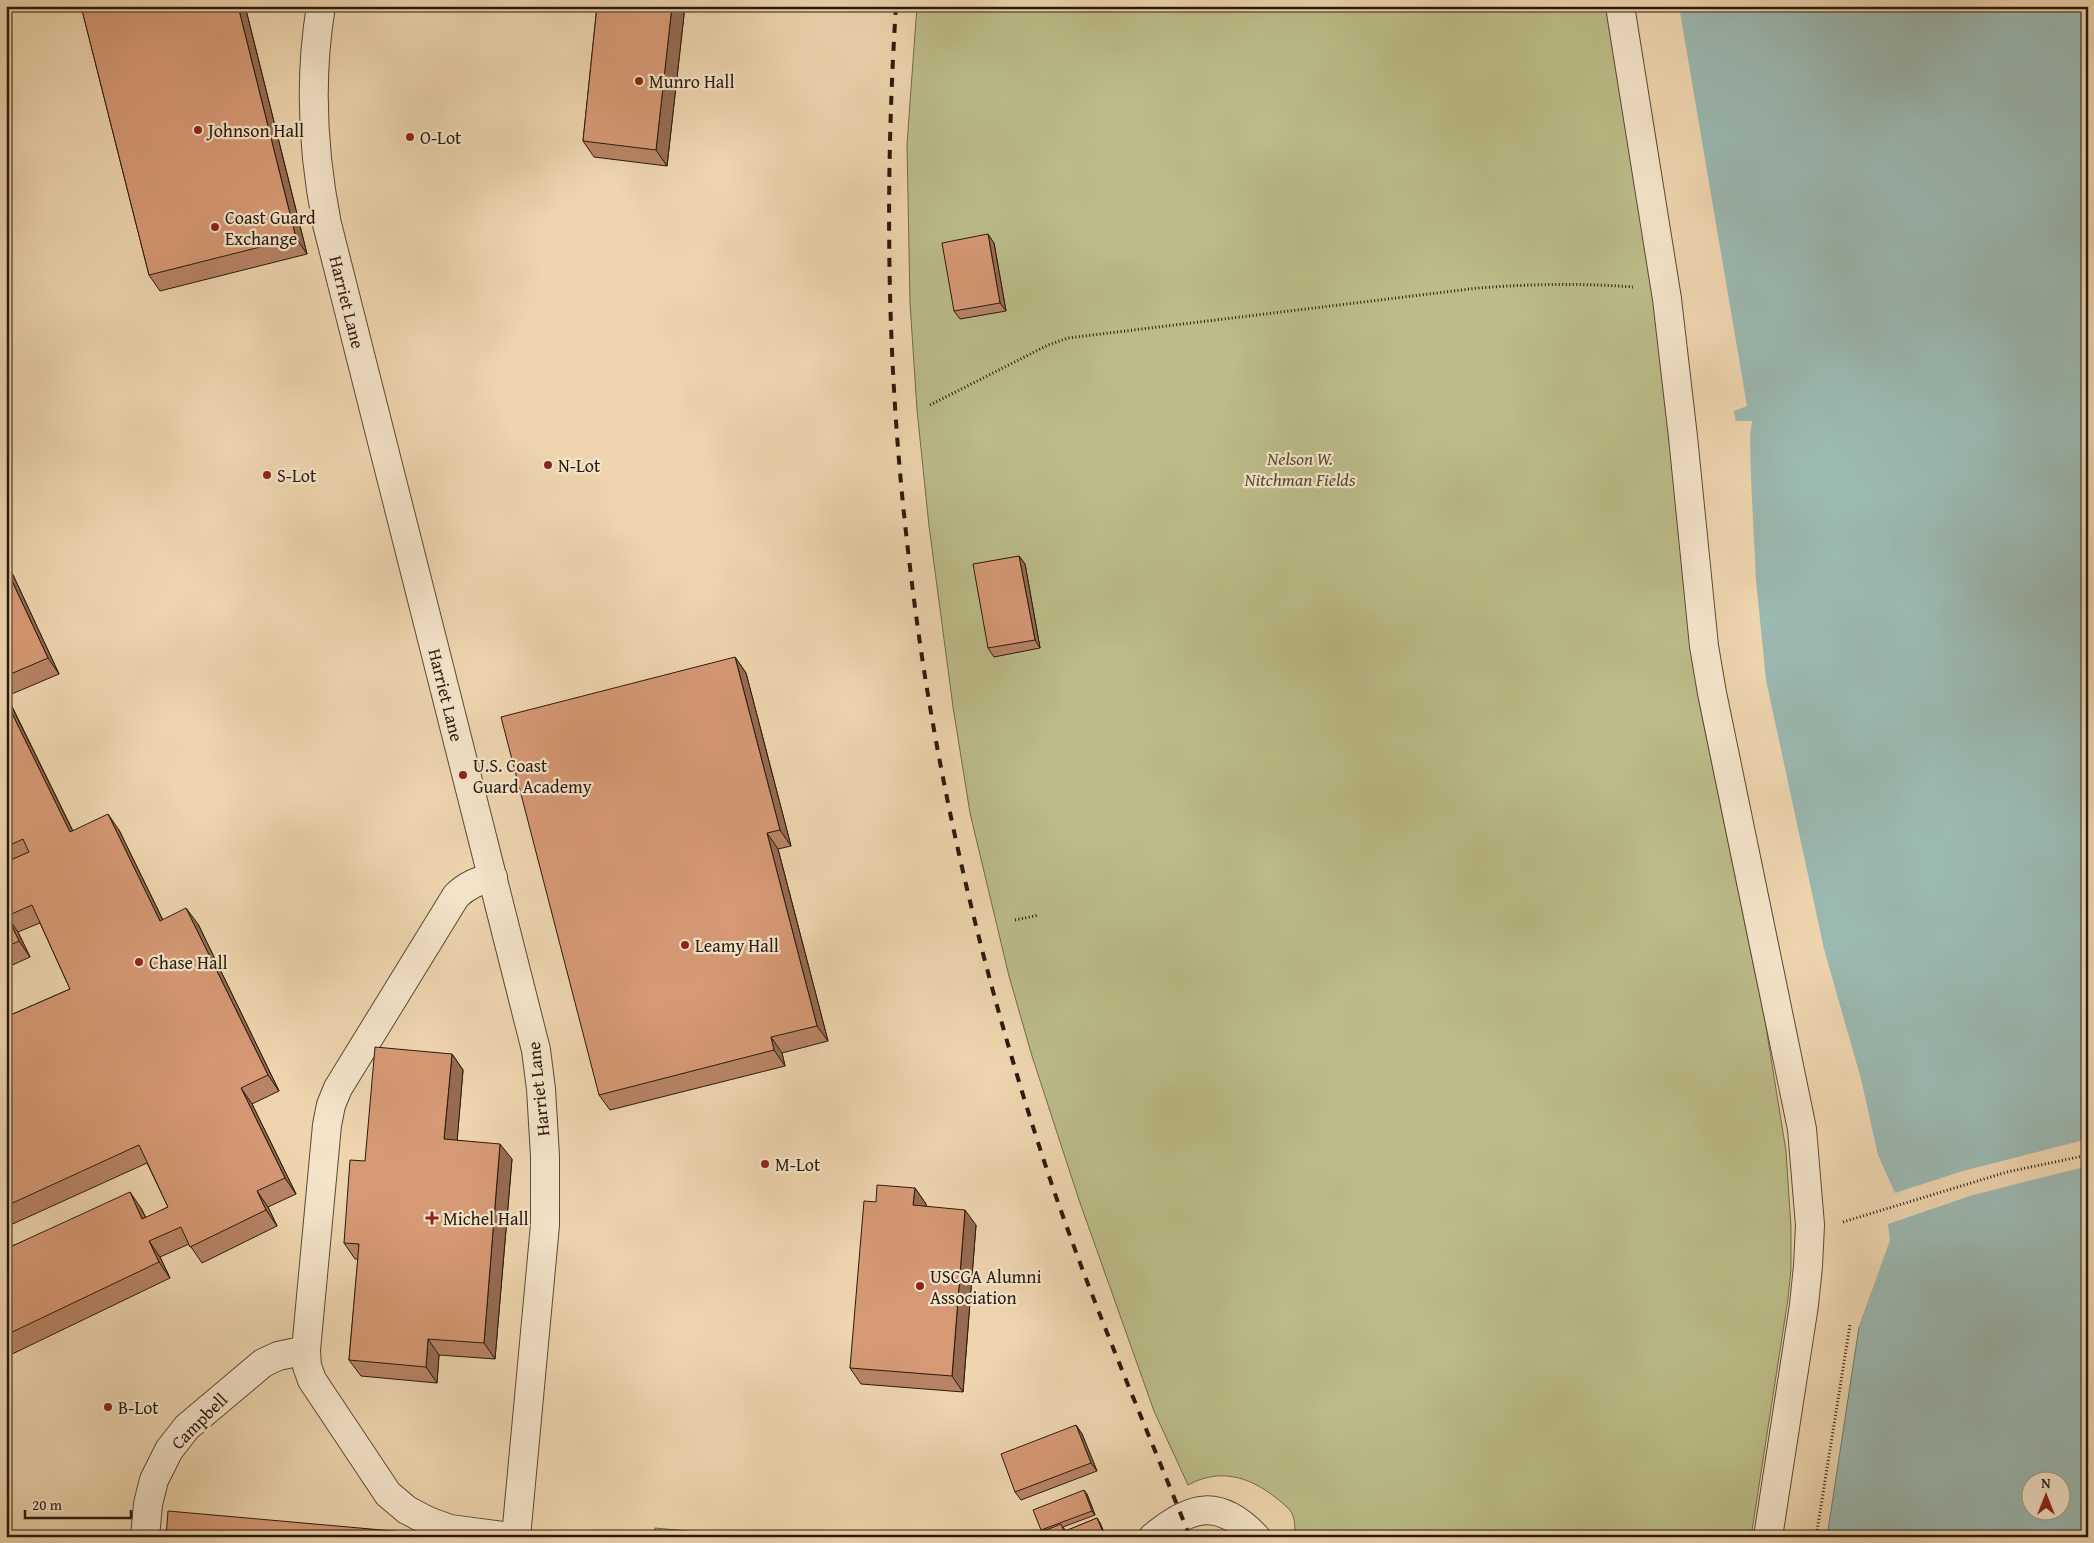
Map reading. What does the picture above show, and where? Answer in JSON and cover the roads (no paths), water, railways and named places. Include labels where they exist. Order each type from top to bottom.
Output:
[{"type":"street","name":"Harriet Lane","points":[[321,6],[315,52],[314,85],[318,168],[323,205],[536,1050],[541,1089],[545,1156],[543,1263],[516,1537]]},
{"type":"street","points":[[1620,6],[1667,299],[1684,437],[1704,646],[1712,693],[1802,1129],[1807,1177],[1810,1225],[1804,1305],[1768,1537]]},
{"type":"street","points":[[493,877],[475,882],[456,896],[434,929],[334,1096],[327,1125],[306,1350],[307,1366],[312,1380],[388,1494],[407,1510],[428,1521],[450,1529],[511,1537]]},
{"type":"street","name":"Campbell","points":[[145,1537],[148,1504],[154,1480],[169,1450],[187,1427],[263,1363],[278,1356],[306,1350]]},
{"type":"street","points":[[1153,1537],[1182,1516],[1197,1511],[1213,1510],[1232,1516],[1256,1537]]},
{"type":"water","points":[[1669,6],[2088,6],[2088,1537],[1827,1537],[1859,1327],[1871,1292],[1884,1226],[1766,752],[1734,411]]},
{"type":"railway","points":[[896,6],[892,76],[889,217],[892,357],[896,427],[902,497],[920,644],[947,798],[982,951],[1025,1101],[1049,1176],[1099,1312],[1190,1537]]},
{"type":"place","name":"Munro Hall","points":[[639,81]]},
{"type":"place","name":"Johnson Hall","points":[[198,130]]},
{"type":"place","name":"O-Lot","points":[[410,137]]},
{"type":"place","name":"Coast Guard Exchange","points":[[215,227]]},
{"type":"place","name":"N-Lot","points":[[548,465]]},
{"type":"place","name":"S-Lot","points":[[267,475]]},
{"type":"place","name":"U.S. Coast Guard Academy","points":[[463,775]]},
{"type":"place","name":"Leamy Hall","points":[[685,945]]},
{"type":"place","name":"Chase Hall","points":[[139,962]]},
{"type":"place","name":"M-Lot","points":[[765,1164]]},
{"type":"place","name":"Michel Hall","points":[[432,1218]]},
{"type":"place","name":"USCGA Alumni Association","points":[[920,1286]]},
{"type":"place","name":"B-Lot","points":[[108,1407]]},
{"type":"park label","name":"Nelson W. Nitchman Fields","points":[[1300,468]]}]
